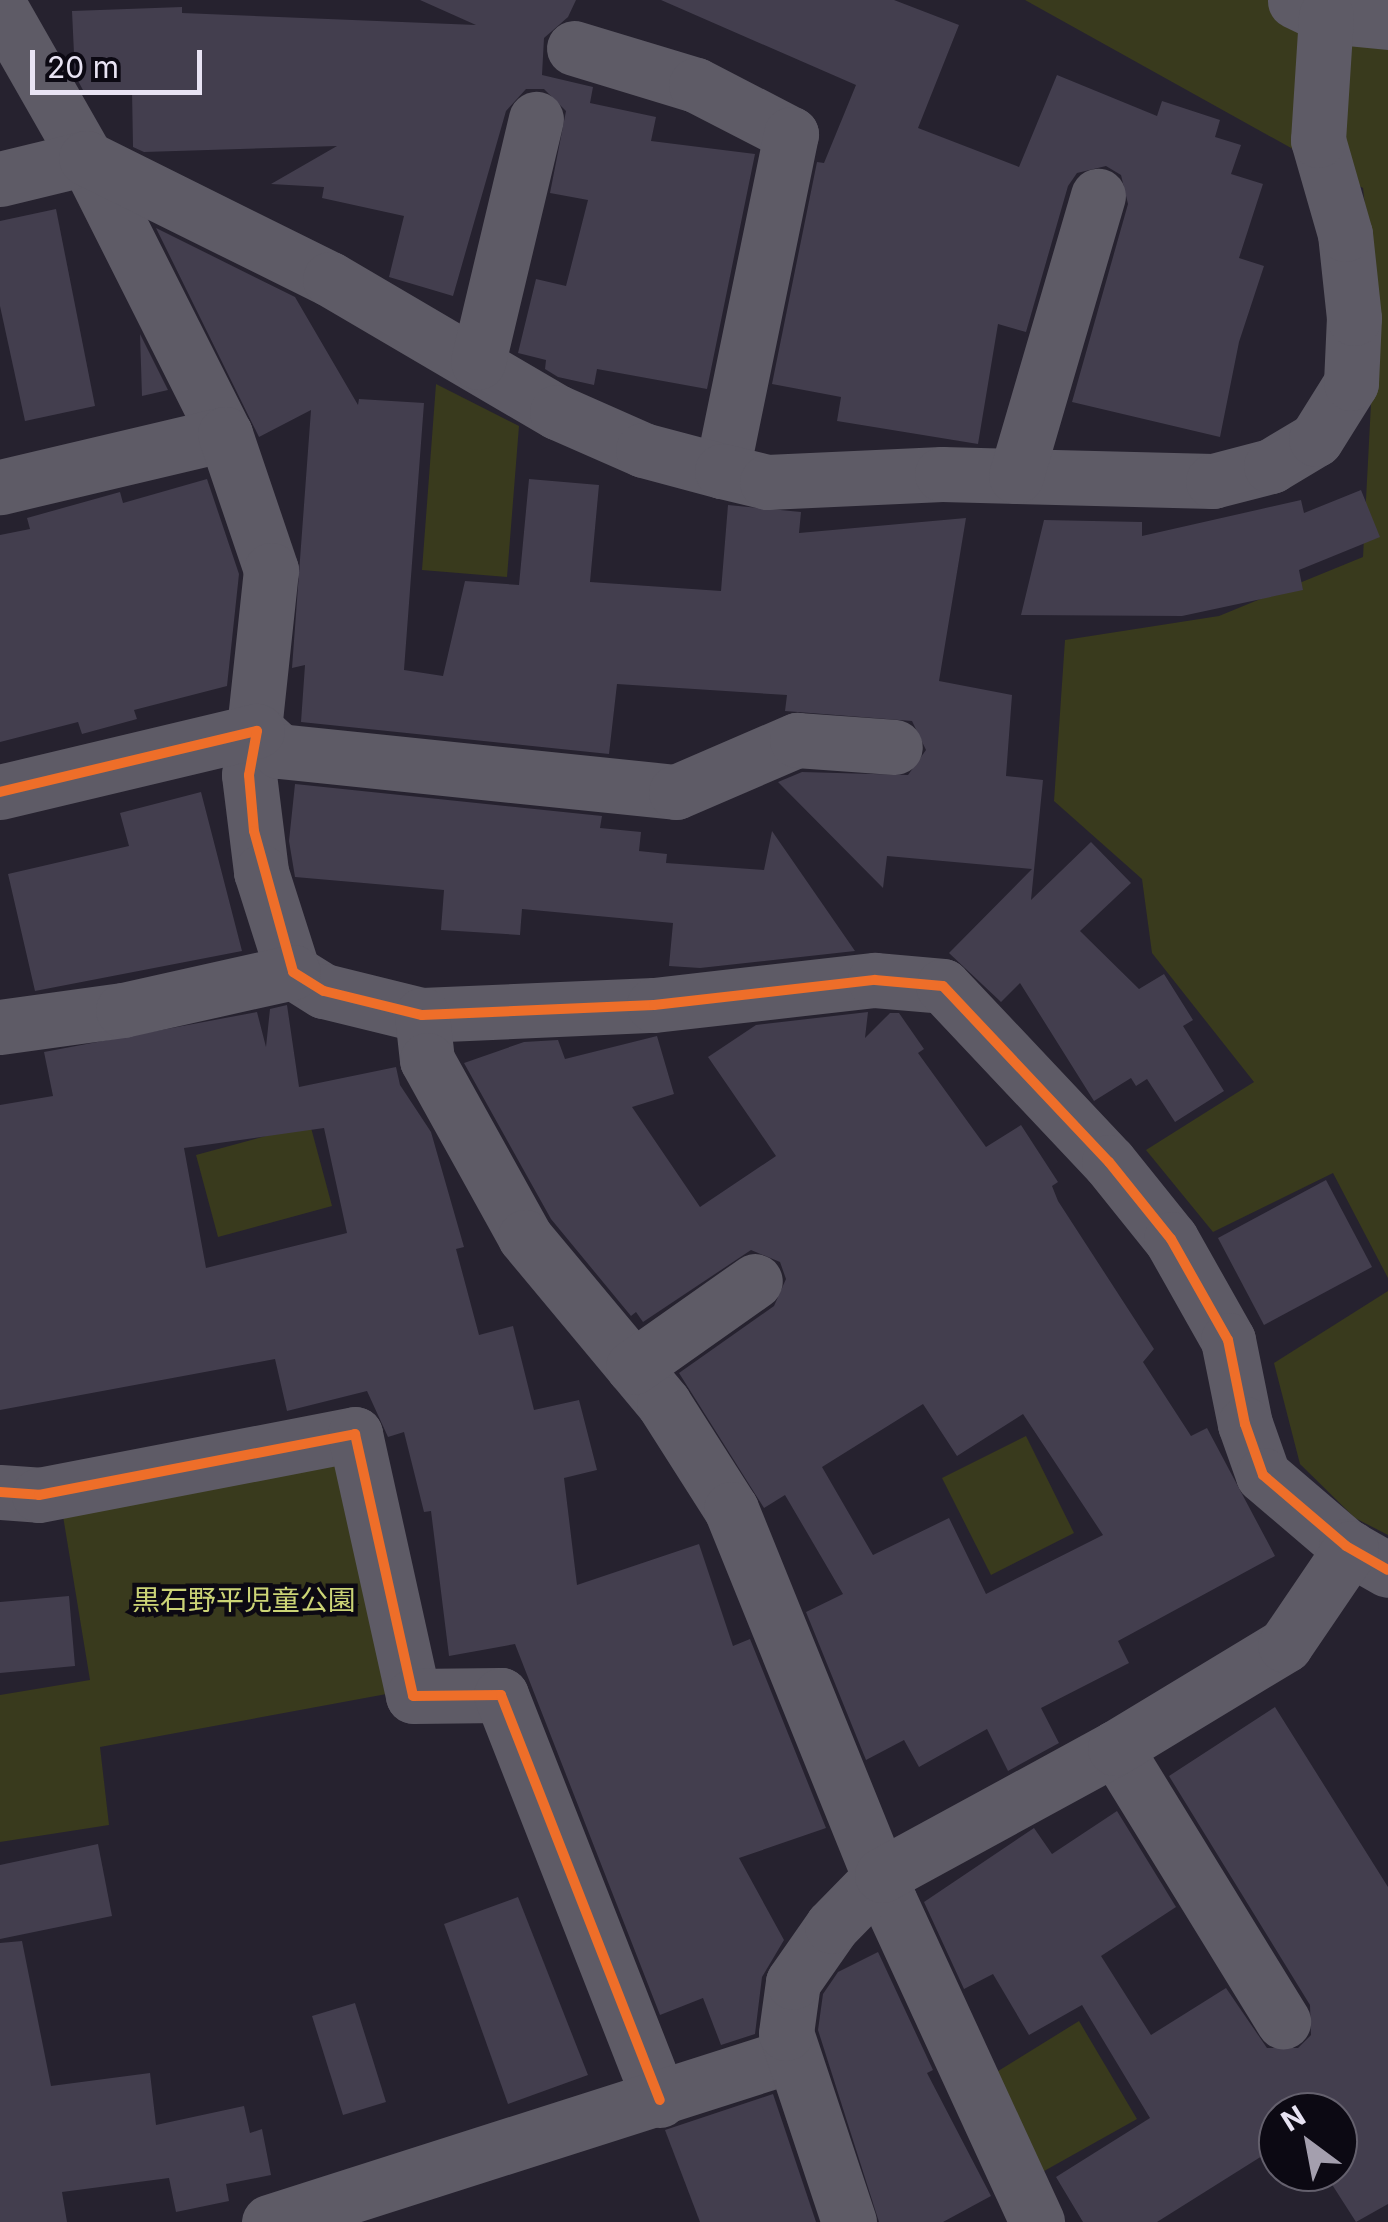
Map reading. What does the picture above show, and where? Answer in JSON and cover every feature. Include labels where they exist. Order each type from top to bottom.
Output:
[{"type":"street","points":[[0,6],[86,158],[225,434],[271,570],[257,730],[249,775],[254,830],[293,972],[324,991],[422,1014],[654,1005],[875,980],[943,986],[1109,1162],[1171,1239],[1228,1340],[1264,1475],[1370,1559],[1285,1645],[1114,1748],[882,1875],[832,1926],[793,1982],[786,2034],[849,2222]]},
{"type":"street","points":[[0,179],[86,158],[330,278],[557,412],[642,450],[722,471],[767,482],[1016,476],[1213,481],[1271,466],[1316,439],[1351,383],[1354,318],[1345,234],[1318,140],[1309,8],[1388,22]]},
{"type":"street","points":[[574,48],[696,85],[791,134],[722,471]]},
{"type":"street","points":[[478,362],[536,119]]},
{"type":"street","points":[[1016,476],[1098,196]]},
{"type":"street","points":[[0,487],[225,434]]},
{"type":"street","points":[[257,730],[279,751],[676,792],[797,740],[895,746]]},
{"type":"street","points":[[0,792],[257,730]]},
{"type":"street","points":[[0,1027],[123,1010],[293,972]]},
{"type":"street","points":[[422,1014],[428,1060],[525,1237],[633,1367],[731,1510],[882,1875],[1037,2222]]},
{"type":"street","points":[[633,1367],[755,1281]]},
{"type":"street","points":[[0,1492],[39,1494],[355,1434],[413,1696],[501,1694],[660,2100]]},
{"type":"street","points":[[1114,1748],[1282,2022]]},
{"type":"street","points":[[269,2222],[792,2055]]},
{"type":"green space","points":[[1025,0],[1388,0],[1388,1278],[1333,1173],[1213,1232],[1146,1150],[1254,1082],[1152,953],[1142,879],[1054,801],[1065,640],[1219,616],[1363,557],[1376,308],[1363,188]]},
{"type":"green space","points":[[436,384],[519,426],[507,577],[422,570]]},
{"type":"green space","points":[[310,1124],[332,1206],[218,1237],[196,1155]]},
{"type":"green space","points":[[1388,1291],[1388,1535],[1355,1518],[1300,1464],[1274,1363]]},
{"type":"green space","points":[[1026,1436],[1074,1533],[991,1575],[942,1478]]},
{"type":"green space","name":"黒石野平児童公園","points":[[334,1461],[392,1693],[100,1747],[109,1825],[0,1842],[0,1695],[90,1680],[63,1516]]},
{"type":"green space","points":[[1079,2021],[1137,2119],[1037,2175],[990,2076]]},
{"type":"building","points":[[420,0],[576,0],[568,17],[544,38],[542,75],[593,87],[590,103],[656,117],[651,141],[755,154],[707,389],[597,369],[594,385],[558,377],[545,369],[546,360],[518,353],[536,279],[566,286],[588,200],[550,193],[566,111],[544,89],[526,89],[506,111],[453,296],[389,277],[404,216],[322,198],[324,187],[271,184],[337,146],[144,152],[133,147],[132,90],[84,92],[75,75],[72,11],[182,7],[182,13],[476,25]]},
{"type":"building","points":[[661,0],[894,0],[959,25],[918,128],[1019,167],[1057,75],[1157,116],[1162,101],[1220,120],[1215,137],[1241,145],[1231,174],[1263,184],[1239,258],[1264,266],[1239,342],[1220,437],[1072,402],[1128,204],[1121,175],[1106,166],[1077,173],[1068,186],[1026,332],[998,324],[978,444],[837,421],[841,397],[772,384],[817,162],[824,163],[856,85]]},
{"type":"building","points":[[56,209],[95,406],[25,421],[0,306],[0,221]]},
{"type":"building","points":[[156,228],[295,297],[358,405],[359,399],[424,403],[404,670],[443,676],[465,581],[519,585],[529,479],[599,485],[590,582],[721,591],[728,505],[801,512],[799,533],[966,518],[939,681],[1012,695],[1006,776],[1043,780],[1031,900],[1091,842],[1131,883],[1080,931],[1139,989],[1164,974],[1193,1020],[1183,1026],[1224,1091],[1175,1122],[1147,1079],[1136,1086],[1131,1078],[1094,1101],[1020,983],[1001,1002],[949,953],[1032,869],[887,856],[883,888],[778,782],[802,772],[908,775],[926,750],[912,721],[785,711],[787,695],[617,684],[609,754],[301,722],[305,665],[292,668],[311,410],[259,437]]},
{"type":"building","points":[[140,334],[168,390],[142,396]]},
{"type":"building","points":[[207,479],[239,574],[227,686],[134,710],[137,719],[82,734],[78,722],[0,742],[0,535],[30,529],[27,518],[120,492],[123,503]]},
{"type":"building","points":[[1361,490],[1380,537],[1299,570],[1303,590],[1182,616],[1021,615],[1044,520],[1142,522],[1142,536],[1301,500],[1304,513]]},
{"type":"building","points":[[295,784],[602,816],[600,828],[641,832],[639,851],[667,854],[666,863],[764,870],[772,831],[855,951],[700,968],[669,966],[673,923],[522,909],[520,935],[441,930],[444,890],[295,877],[289,841]]},
{"type":"building","points":[[201,792],[242,951],[35,991],[8,874],[129,846],[120,813]]},
{"type":"building","points":[[287,1005],[299,1087],[396,1067],[400,1085],[431,1132],[464,1247],[456,1249],[479,1335],[513,1326],[534,1410],[579,1400],[597,1470],[564,1478],[577,1585],[699,1544],[733,1646],[750,1639],[826,1828],[739,1858],[784,1940],[762,1977],[755,2034],[721,2045],[703,1998],[660,2015],[515,1644],[449,1656],[431,1511],[424,1512],[404,1432],[388,1437],[367,1391],[287,1411],[275,1359],[0,1410],[0,1105],[53,1096],[44,1052],[257,1012],[266,1047],[270,1009]],"holes":[[[324,1128],[347,1233],[206,1268],[184,1148]]]},
{"type":"building","points":[[868,1012],[865,1038],[890,1013],[899,1013],[924,1049],[918,1053],[986,1147],[1021,1125],[1058,1182],[1052,1186],[1058,1201],[1154,1349],[1143,1362],[1191,1436],[1207,1428],[1275,1556],[1118,1641],[1129,1663],[1041,1708],[1059,1743],[1008,1771],[987,1729],[919,1767],[904,1740],[866,1760],[806,1612],[843,1594],[785,1495],[764,1508],[679,1373],[774,1306],[786,1279],[780,1262],[751,1250],[643,1322],[636,1312],[631,1316],[551,1219],[464,1063],[524,1042],[558,1040],[565,1059],[657,1036],[674,1094],[632,1107],[700,1207],[776,1156],[708,1057],[756,1025]],"holes":[[[923,1404],[957,1456],[1023,1414],[1103,1535],[986,1594],[949,1518],[873,1555],[822,1467]]]},
{"type":"building","points":[[1326,1180],[1372,1267],[1264,1325],[1218,1238]]},
{"type":"building","points":[[69,1596],[75,1666],[0,1673],[0,1602]]},
{"type":"building","points":[[1275,1707],[1388,1887],[1388,2204],[1356,2222],[1337,2192],[1358,2192],[1358,2092],[1258,2092],[1258,2159],[1157,2222],[1083,2222],[1056,2177],[1150,2118],[1082,2005],[1029,2035],[993,1974],[964,1989],[924,1902],[1034,1828],[1052,1854],[1117,1811],[1176,1907],[1101,1956],[1151,2035],[1226,1988],[1267,2048],[1298,2048],[1311,2035],[1310,2005],[1169,1776]]},
{"type":"building","points":[[98,1844],[112,1916],[0,1939],[0,1865]]},
{"type":"building","points":[[518,1897],[588,2075],[508,2104],[444,1924]]},
{"type":"building","points":[[22,1941],[51,2086],[150,2073],[156,2125],[244,2106],[250,2133],[262,2129],[271,2175],[226,2184],[229,2201],[176,2212],[169,2178],[62,2192],[67,2222],[0,2222],[0,1943]]},
{"type":"building","points":[[878,1952],[933,2070],[927,2073],[991,2196],[943,2222],[879,2222],[818,2030],[823,1994],[838,1972]]},
{"type":"building","points":[[355,2003],[386,2102],[343,2115],[312,2016]]},
{"type":"building","points":[[773,2094],[816,2222],[700,2222],[665,2130]]},
{"type":"cycle path","points":[[0,792],[257,731],[249,775],[254,831],[293,972],[324,991],[422,1015],[654,1005],[875,980],[943,986],[1109,1162],[1171,1239],[1228,1340],[1245,1424],[1263,1475],[1346,1546],[1388,1570]]},
{"type":"cycle path","points":[[0,1492],[39,1495],[355,1434],[413,1696],[501,1695],[660,2100]]}]
